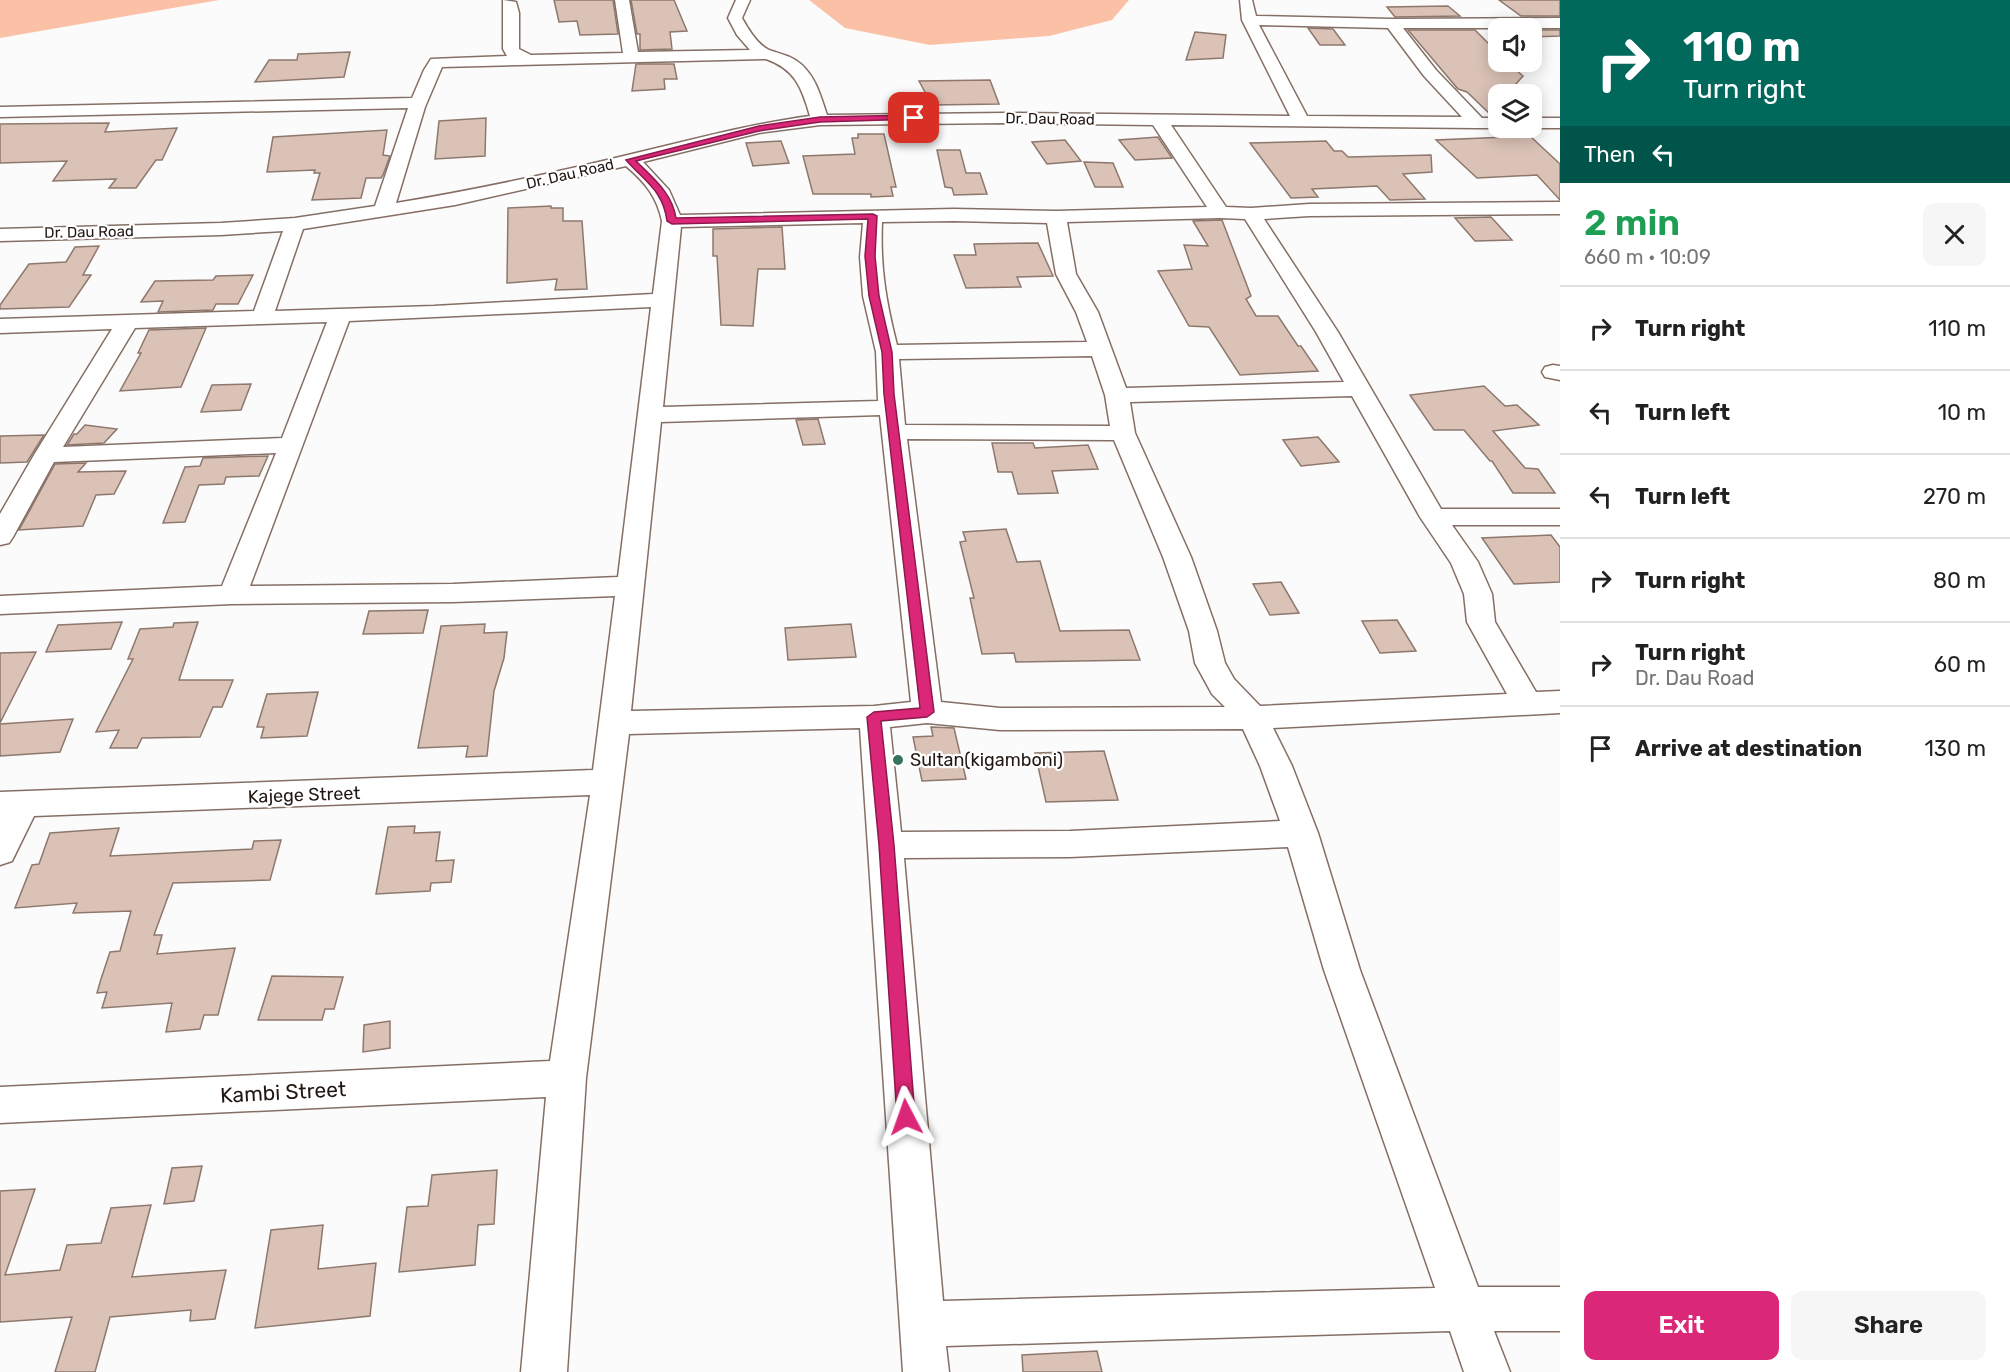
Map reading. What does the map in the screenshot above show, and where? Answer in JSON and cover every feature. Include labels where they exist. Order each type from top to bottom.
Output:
[{"type":"street","points":[[622,0],[631,56]]},
{"type":"street","points":[[743,0],[735,18],[742,32],[763,54]]},
{"type":"street","points":[[1245,0],[1249,20],[1301,122]]},
{"type":"street","points":[[509,2],[512,13],[511,49],[513,53],[527,59]]},
{"type":"street","points":[[1474,7],[1487,22]]},
{"type":"street","points":[[1249,20],[1392,24],[1560,23]]},
{"type":"street","points":[[1392,24],[1430,73],[1477,123]]},
{"type":"street","points":[[383,212],[419,103],[432,67],[437,62],[763,54],[784,58],[804,74],[820,120]]},
{"type":"street","points":[[0,112],[419,103]]},
{"type":"street","name":"Dr. Dau Road","points":[[0,235],[221,229],[296,224],[383,212],[525,184],[759,128],[820,120],[960,118],[1488,123]]},
{"type":"street","points":[[1159,120],[1220,212]]},
{"type":"street","points":[[1542,123],[1560,123]]},
{"type":"street","points":[[544,1372],[567,1078],[608,782],[672,221],[670,205],[663,193],[630,160]]},
{"type":"street","points":[[672,221],[873,216],[1056,217],[1220,212],[1251,214],[1309,210],[1560,208]]},
{"type":"street","points":[[1251,214],[1327,332],[1433,517],[1464,562],[1478,594],[1481,622],[1527,704]]},
{"type":"street","points":[[873,216],[870,256],[874,296],[887,352],[927,712]]},
{"type":"street","points":[[1056,217],[1066,274],[1088,312],[1117,395],[1123,433],[1177,557],[1203,631],[1210,663],[1223,686],[1253,718],[1276,766],[1301,833],[1341,970],[1487,1372]]},
{"type":"street","points":[[262,318],[296,224]]},
{"type":"street","points":[[0,326],[340,316],[662,300]]},
{"type":"street","points":[[232,595],[292,445],[340,316]]},
{"type":"street","points":[[0,537],[11,499],[46,455],[127,323]]},
{"type":"street","points":[[887,352],[1100,350]]},
{"type":"street","points":[[1117,395],[1359,389]]},
{"type":"street","points":[[649,415],[893,420],[1123,433]]},
{"type":"street","points":[[46,455],[292,445]]},
{"type":"street","points":[[1433,517],[1560,517]]},
{"type":"street","points":[[0,605],[232,595],[453,593],[630,586]]},
{"type":"street","points":[[614,723],[874,717],[927,712],[1000,719],[1253,718],[1560,702]]},
{"type":"street","points":[[874,717],[886,845],[926,1372]]},
{"type":"street","name":"Kajege Street","points":[[12,805],[608,782]]},
{"type":"street","points":[[0,852],[12,805]]},
{"type":"street","points":[[886,845],[1070,844],[1301,833]]},
{"type":"street","name":"Kambi Street","points":[[0,1105],[567,1078]]},
{"type":"street","points":[[922,1324],[1464,1309],[1560,1309]]},
{"type":"shaded area","points":[[0,0],[219,0],[0,38]]},
{"type":"shaded area","points":[[809,0],[1129,0],[1112,20],[1049,36],[930,45],[845,28]]},
{"type":"building","points":[[554,0],[613,0],[618,34],[580,35],[577,21],[559,22]]},
{"type":"building","points":[[631,0],[674,0],[687,31],[670,32],[672,49],[640,50],[640,34],[637,34]]},
{"type":"building","points":[[1499,0],[1560,0],[1560,16],[1521,16]]},
{"type":"building","points":[[1448,6],[1460,16],[1395,17],[1387,7]]},
{"type":"building","points":[[1308,28],[1333,29],[1345,45],[1320,45]]},
{"type":"building","points":[[1408,30],[1475,30],[1488,43],[1488,72],[1518,72],[1523,76],[1516,84],[1488,84],[1488,112],[1467,92],[1458,89]]},
{"type":"building","points":[[1542,30],[1560,30],[1560,36],[1542,37]]},
{"type":"building","points":[[1195,32],[1226,35],[1223,58],[1186,60]]},
{"type":"building","points":[[350,52],[344,77],[255,82],[269,60],[297,60],[298,54]]},
{"type":"building","points":[[636,64],[674,64],[677,79],[664,79],[665,89],[632,91]]},
{"type":"building","points":[[990,80],[999,104],[932,105],[919,81]]},
{"type":"building","points":[[486,118],[485,156],[435,159],[439,121]]},
{"type":"building","points":[[109,123],[105,132],[177,128],[162,160],[156,160],[136,188],[109,188],[116,179],[53,181],[67,161],[0,163],[0,124]]},
{"type":"building","points":[[387,130],[383,155],[390,156],[383,175],[381,178],[366,178],[361,198],[312,200],[320,173],[314,173],[315,170],[267,172],[273,137]]},
{"type":"building","points":[[858,134],[884,134],[896,187],[891,187],[893,196],[813,194],[803,156],[855,154],[852,138],[858,138]]},
{"type":"building","points":[[1158,137],[1172,158],[1135,160],[1119,140]]},
{"type":"building","points":[[1532,138],[1560,164],[1560,200],[1537,175],[1477,178],[1436,140]]},
{"type":"building","points":[[1065,140],[1081,161],[1047,164],[1032,142]]},
{"type":"building","points":[[781,141],[789,163],[753,166],[746,143]]},
{"type":"building","points":[[1326,141],[1334,151],[1342,151],[1348,157],[1431,155],[1432,172],[1403,174],[1425,199],[1390,200],[1377,186],[1312,189],[1318,197],[1291,198],[1250,143]]},
{"type":"building","points":[[937,150],[960,150],[966,173],[980,173],[987,194],[954,195],[952,188],[945,187]]},
{"type":"building","points":[[1084,162],[1113,163],[1123,187],[1095,187]]},
{"type":"building","points":[[551,206],[551,208],[563,208],[563,221],[582,221],[587,289],[555,290],[557,279],[507,283],[508,208]]},
{"type":"building","points":[[1491,217],[1512,240],[1475,241],[1455,218]]},
{"type":"building","points":[[1222,220],[1251,296],[1246,299],[1256,316],[1278,316],[1318,371],[1240,375],[1209,327],[1189,326],[1158,271],[1192,269],[1184,245],[1208,246],[1193,221]]},
{"type":"building","points":[[782,227],[785,269],[758,269],[753,326],[721,325],[717,256],[713,256],[713,229]]},
{"type":"building","points":[[1038,243],[1053,276],[1017,277],[1021,287],[966,288],[954,255],[976,255],[974,244]]},
{"type":"building","points":[[99,246],[83,275],[91,275],[69,307],[0,309],[0,305],[29,264],[66,262],[75,247]]},
{"type":"building","points":[[253,275],[238,304],[216,304],[213,310],[158,312],[163,301],[141,302],[155,281],[213,280],[216,276]]},
{"type":"building","points":[[206,328],[181,387],[120,391],[141,353],[138,353],[149,330]]},
{"type":"building","points":[[251,384],[241,410],[201,412],[212,385]]},
{"type":"building","points":[[1484,386],[1505,406],[1517,405],[1539,425],[1493,431],[1525,468],[1538,469],[1555,493],[1513,493],[1492,461],[1464,430],[1434,430],[1410,395]]},
{"type":"building","points":[[818,419],[825,444],[803,445],[796,420]]},
{"type":"building","points":[[85,425],[117,429],[104,443],[67,445],[74,434],[77,434]]},
{"type":"building","points":[[44,435],[27,462],[0,463],[0,436]]},
{"type":"building","points":[[1318,437],[1339,462],[1301,466],[1283,440]]},
{"type":"building","points":[[992,443],[1033,443],[1035,448],[1088,445],[1098,469],[1052,471],[1058,493],[1018,494],[1012,472],[998,472]]},
{"type":"building","points":[[268,456],[259,476],[226,477],[224,484],[199,485],[185,522],[163,523],[185,467],[200,466],[203,458]]},
{"type":"building","points":[[86,463],[78,472],[126,471],[114,494],[96,495],[83,526],[19,530],[55,464]]},
{"type":"building","points":[[1006,529],[1017,562],[1040,561],[1060,631],[1129,630],[1140,660],[1016,662],[1014,653],[982,654],[970,598],[974,598],[960,542],[966,541],[963,532]]},
{"type":"building","points":[[1551,535],[1560,547],[1560,582],[1514,584],[1482,538]]},
{"type":"building","points":[[1281,582],[1299,613],[1270,615],[1253,584]]},
{"type":"building","points":[[428,610],[423,633],[363,634],[369,611]]},
{"type":"building","points":[[1397,620],[1416,651],[1380,653],[1362,621]]},
{"type":"building","points":[[122,622],[111,649],[46,652],[58,625]]},
{"type":"building","points":[[198,622],[179,680],[233,680],[222,707],[213,707],[200,737],[142,738],[137,748],[110,748],[119,730],[96,732],[133,659],[128,659],[140,629],[173,627],[174,623]]},
{"type":"building","points":[[485,624],[484,633],[507,632],[504,658],[494,691],[487,756],[466,757],[468,746],[418,748],[441,626]]},
{"type":"building","points":[[851,624],[856,657],[788,660],[785,628]]},
{"type":"building","points":[[36,652],[0,723],[0,653]]},
{"type":"building","points":[[318,692],[307,736],[261,738],[264,727],[257,727],[267,694]]},
{"type":"building","points":[[73,719],[60,752],[0,756],[0,724]]},
{"type":"building","points":[[931,727],[954,728],[966,779],[922,781],[913,737],[933,736]]},
{"type":"building","points":[[1104,751],[1118,800],[1046,802],[1035,753]]},
{"type":"building","points":[[415,826],[414,833],[440,832],[436,861],[454,860],[451,882],[431,883],[430,891],[376,894],[388,827]]},
{"type":"building","points":[[119,828],[110,856],[252,849],[254,841],[281,840],[270,880],[173,883],[154,935],[162,935],[157,954],[235,948],[218,1015],[204,1015],[200,1029],[166,1032],[172,1003],[102,1008],[107,992],[97,993],[101,979],[110,952],[120,951],[131,911],[73,913],[77,903],[15,908],[32,865],[39,864],[50,833]]},
{"type":"building","points":[[272,976],[343,977],[334,1009],[325,1009],[322,1020],[258,1020]]},
{"type":"building","points":[[390,1021],[390,1048],[363,1052],[364,1025]]},
{"type":"building","points":[[202,1166],[194,1201],[164,1204],[172,1168]]},
{"type":"building","points":[[497,1170],[494,1224],[478,1225],[475,1265],[399,1272],[407,1207],[428,1206],[432,1175]]},
{"type":"building","points":[[35,1189],[5,1275],[60,1270],[67,1245],[101,1243],[111,1208],[151,1205],[132,1277],[226,1270],[215,1319],[190,1321],[191,1310],[110,1317],[95,1372],[55,1372],[72,1317],[0,1322],[0,1191]]},
{"type":"building","points":[[323,1225],[318,1269],[376,1263],[370,1316],[255,1328],[271,1230]]},
{"type":"building","points":[[1097,1351],[1102,1372],[1023,1372],[1022,1355]]},
{"type":"place","name":"Sultan(kigamboni)","points":[[898,760]]},
{"type":"route","points":[[906,1117],[874,717],[927,712],[889,394],[887,352],[874,296],[870,256],[873,216],[672,221],[670,205],[663,193],[630,160],[759,128],[820,120],[914,118]]}]
